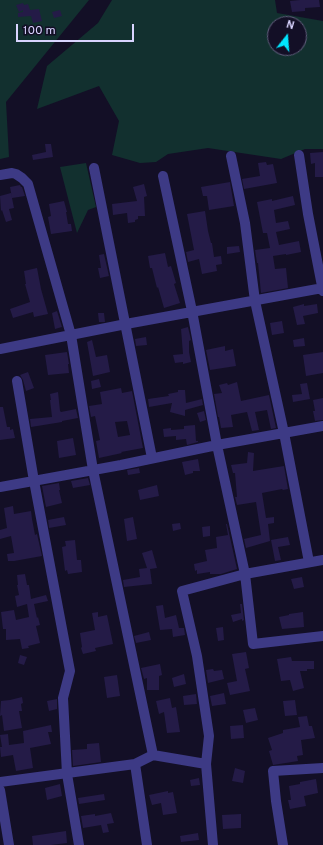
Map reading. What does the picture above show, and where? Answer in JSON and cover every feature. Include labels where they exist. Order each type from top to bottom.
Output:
[{"type":"street","points":[[0,350],[192,311],[323,289],[308,214],[299,155]]},
{"type":"street","points":[[231,156],[245,223],[254,301],[284,433],[309,562]]},
{"type":"street","points":[[94,168],[152,458]]},
{"type":"street","points":[[0,175],[12,173],[16,174],[28,184],[71,335],[93,470],[153,755]]},
{"type":"street","points":[[163,176],[245,574],[253,644],[323,636]]},
{"type":"street","points":[[17,381],[34,481],[70,671],[62,698],[67,774],[80,845]]},
{"type":"street","points":[[0,487],[93,470],[218,444],[323,426]]},
{"type":"street","points":[[213,845],[206,764],[209,736],[197,656],[182,591],[245,574],[323,560]]},
{"type":"street","points":[[0,782],[135,764],[153,755],[206,764]]},
{"type":"street","points":[[135,764],[147,845]]},
{"type":"street","points":[[283,845],[273,771],[323,768]]},
{"type":"street","points":[[0,790],[9,845]]},
{"type":"green space","points":[[0,0],[89,0],[6,102],[9,157],[0,159]]},
{"type":"green space","points":[[112,0],[275,0],[277,13],[294,16],[267,16],[267,56],[307,56],[307,18],[323,21],[323,149],[305,149],[281,159],[208,148],[168,154],[156,162],[140,163],[112,155],[119,121],[99,86],[37,109],[47,66],[98,23]]},
{"type":"green space","points":[[86,163],[96,207],[88,210],[77,233],[60,167]]},
{"type":"building","points":[[319,0],[320,7],[305,8],[305,11],[292,12],[290,1]]},
{"type":"building","points":[[23,3],[24,5],[28,4],[30,10],[39,9],[42,21],[33,23],[31,16],[18,17],[18,13],[23,12],[23,10],[19,12],[16,5]]},
{"type":"building","points":[[60,10],[62,16],[54,18],[52,12]]},
{"type":"building","points":[[45,144],[51,144],[53,157],[33,160],[32,155],[46,152]]},
{"type":"building","points":[[323,152],[323,177],[315,177],[315,163],[311,164],[310,153]]},
{"type":"building","points":[[266,162],[267,165],[273,164],[277,183],[244,189],[242,179],[260,176],[258,163]]},
{"type":"building","points":[[230,182],[234,206],[209,210],[207,196],[203,196],[201,187]]},
{"type":"building","points":[[144,184],[147,196],[144,197],[145,216],[138,216],[138,219],[135,220],[135,222],[128,223],[127,213],[113,215],[112,204],[137,201],[133,187]]},
{"type":"building","points":[[20,185],[25,196],[12,198],[10,187]]},
{"type":"building","points":[[11,193],[14,208],[9,209],[12,220],[6,222],[2,210],[1,211],[0,196]]},
{"type":"building","points":[[293,196],[295,205],[274,210],[276,223],[288,221],[290,229],[276,232],[279,245],[299,241],[301,252],[273,256],[275,269],[286,268],[288,288],[261,293],[255,250],[270,248],[267,233],[263,233],[257,202],[272,199],[272,201]]},
{"type":"building","points":[[64,201],[68,224],[71,224],[72,231],[51,234],[48,217],[51,216],[49,204]]},
{"type":"building","points":[[205,211],[214,257],[221,256],[222,264],[216,265],[217,271],[202,274],[199,259],[188,262],[186,252],[194,250],[187,214]]},
{"type":"building","points":[[239,246],[240,252],[227,254],[227,247]]},
{"type":"building","points":[[165,253],[168,267],[171,266],[176,283],[174,284],[180,303],[164,308],[152,268],[150,268],[148,256]]},
{"type":"building","points":[[104,254],[109,276],[100,278],[98,268],[101,268],[99,255]]},
{"type":"building","points":[[37,268],[48,314],[34,317],[33,312],[13,318],[10,309],[30,302],[25,284],[24,271]]},
{"type":"building","points":[[304,304],[304,306],[317,304],[318,313],[303,316],[305,324],[297,325],[293,307]]},
{"type":"building","points":[[57,311],[62,327],[55,329],[52,313]]},
{"type":"building","points":[[98,313],[104,313],[105,322],[99,322]]},
{"type":"building","points":[[282,321],[284,333],[272,335],[270,323]]},
{"type":"building","points":[[188,327],[191,340],[189,341],[189,352],[191,362],[183,364],[183,362],[175,363],[173,355],[183,354],[181,329]]},
{"type":"building","points":[[146,337],[147,345],[136,346],[135,339]]},
{"type":"building","points":[[304,338],[305,346],[294,347],[293,340]]},
{"type":"building","points":[[92,340],[96,357],[107,355],[110,372],[93,376],[87,342]]},
{"type":"building","points":[[225,346],[225,351],[233,349],[236,366],[210,370],[206,350]]},
{"type":"building","points":[[67,352],[69,373],[48,375],[45,355]]},
{"type":"building","points":[[323,352],[323,373],[306,376],[303,355]]},
{"type":"building","points":[[28,372],[34,388],[26,391],[20,375]]},
{"type":"building","points":[[99,379],[101,387],[92,389],[91,381]]},
{"type":"building","points":[[237,382],[241,401],[269,395],[276,428],[271,429],[267,410],[255,412],[259,430],[252,431],[247,412],[231,415],[233,427],[221,428],[214,394],[222,393],[219,385],[227,383],[228,385]]},
{"type":"building","points":[[307,383],[310,399],[293,402],[292,395],[302,394],[300,384]]},
{"type":"building","points":[[121,388],[122,393],[132,391],[143,448],[99,458],[96,441],[100,440],[95,416],[91,417],[89,406],[102,404],[100,392]],"holes":[[[127,421],[130,435],[118,437],[115,422]]]},
{"type":"building","points":[[178,390],[185,390],[186,403],[202,399],[203,405],[185,410],[185,416],[170,412],[172,403],[149,407],[148,399],[169,396],[168,394],[178,392]]},
{"type":"building","points":[[58,392],[60,411],[76,409],[78,418],[31,427],[30,419],[52,417],[50,394]]},
{"type":"building","points":[[323,398],[323,420],[315,421],[313,400]]},
{"type":"building","points":[[0,407],[3,407],[7,427],[10,427],[10,430],[13,429],[15,438],[0,440]]},
{"type":"building","points":[[204,411],[206,420],[200,422],[197,413]]},
{"type":"building","points":[[195,425],[196,441],[198,442],[187,445],[186,439],[176,440],[176,436],[164,437],[163,429],[184,429],[184,426]]},
{"type":"building","points":[[73,438],[76,455],[59,458],[57,441]]},
{"type":"building","points":[[248,452],[254,453],[253,471],[284,466],[288,489],[262,493],[266,518],[274,517],[274,523],[268,524],[270,541],[246,548],[244,539],[261,535],[256,502],[237,505],[235,497],[237,497],[235,473],[233,473],[231,465],[247,463]]},
{"type":"building","points":[[198,459],[200,471],[193,471],[193,473],[185,475],[182,462]]},
{"type":"building","points":[[139,468],[140,473],[128,475],[127,470]]},
{"type":"building","points":[[88,478],[90,485],[73,488],[71,481]]},
{"type":"building","points":[[59,483],[62,503],[46,507],[42,486]]},
{"type":"building","points":[[157,485],[159,496],[140,500],[138,490]]},
{"type":"building","points":[[13,506],[14,514],[31,511],[35,535],[37,534],[42,556],[8,561],[7,554],[14,553],[11,536],[0,539],[0,530],[7,528],[4,508]]},
{"type":"building","points":[[64,517],[66,525],[49,528],[48,520]]},
{"type":"building","points":[[133,517],[137,539],[127,541],[124,519]]},
{"type":"building","points":[[180,523],[181,529],[173,531],[172,524]]},
{"type":"building","points":[[226,524],[237,569],[221,574],[210,574],[210,572],[197,574],[194,564],[207,561],[205,550],[217,548],[216,537],[228,535]]},
{"type":"building","points":[[210,526],[210,536],[203,537],[202,527]]},
{"type":"building","points":[[288,537],[290,545],[278,547],[281,560],[275,561],[271,540]]},
{"type":"building","points":[[75,540],[77,560],[81,560],[82,572],[68,574],[67,570],[65,571],[62,547],[66,546],[65,541]]},
{"type":"building","points":[[152,550],[157,568],[150,569],[152,584],[124,587],[123,580],[140,577],[139,569],[147,568],[142,553]]},
{"type":"building","points":[[25,574],[27,585],[29,585],[31,599],[46,595],[48,601],[34,604],[40,625],[36,626],[40,643],[28,646],[29,648],[22,649],[20,639],[6,640],[6,629],[3,629],[1,612],[14,610],[16,620],[29,617],[27,604],[17,607],[15,596],[19,595],[17,575]]},
{"type":"building","points":[[302,577],[304,587],[294,589],[291,579]]},
{"type":"building","points":[[240,604],[242,604],[244,620],[242,621],[242,619],[233,622],[231,615],[241,613]]},
{"type":"building","points":[[163,605],[165,618],[176,615],[179,628],[184,628],[185,635],[173,637],[172,629],[160,630],[156,606]]},
{"type":"building","points":[[98,612],[98,617],[107,615],[113,644],[95,648],[96,651],[83,654],[80,633],[95,630],[92,613]]},
{"type":"building","points":[[303,612],[304,627],[282,629],[279,617]]},
{"type":"building","points":[[223,627],[224,640],[218,641],[216,628]]},
{"type":"building","points":[[149,632],[151,640],[136,643],[134,636]]},
{"type":"building","points":[[246,652],[249,668],[245,669],[250,691],[230,695],[227,683],[237,681],[232,654]]},
{"type":"building","points":[[20,655],[27,657],[24,665],[18,663]]},
{"type":"building","points":[[291,657],[292,661],[314,661],[314,669],[300,671],[304,688],[293,691],[290,680],[281,681],[277,659]]},
{"type":"building","points":[[160,664],[162,675],[159,676],[159,690],[147,690],[147,678],[144,679],[141,668]]},
{"type":"building","points":[[213,669],[214,671],[222,670],[224,679],[208,683],[206,670]]},
{"type":"building","points":[[184,674],[186,684],[174,687],[172,678]]},
{"type":"building","points":[[117,675],[120,696],[107,698],[104,677]]},
{"type":"building","points":[[224,693],[226,704],[212,706],[210,696]]},
{"type":"building","points":[[196,694],[197,704],[184,705],[183,696]]},
{"type":"building","points":[[22,697],[22,711],[19,711],[22,728],[4,731],[2,715],[0,716],[1,701]]},
{"type":"building","points":[[170,698],[172,708],[176,707],[180,732],[167,733],[164,712],[159,714],[156,701]]},
{"type":"building","points":[[57,699],[57,709],[49,711],[47,701]]},
{"type":"building","points":[[295,700],[297,715],[285,716],[283,701]]},
{"type":"building","points":[[255,708],[258,720],[246,723],[243,710]]},
{"type":"building","points":[[307,716],[309,726],[312,726],[315,738],[301,740],[303,755],[297,756],[298,761],[273,765],[269,751],[272,750],[268,738],[283,733],[283,730],[300,727],[298,717]]},
{"type":"building","points":[[51,725],[52,732],[48,732],[51,744],[30,748],[33,768],[16,771],[13,755],[1,757],[0,747],[2,747],[0,735],[8,734],[9,745],[24,743],[23,731]]},
{"type":"building","points":[[243,725],[244,738],[231,739],[230,726]]},
{"type":"building","points":[[99,743],[101,762],[73,766],[72,750],[87,749],[87,744]]},
{"type":"building","points":[[235,768],[245,771],[243,783],[232,781]]},
{"type":"building","points":[[199,778],[200,785],[191,786],[190,780]]},
{"type":"building","points":[[316,779],[318,793],[304,796],[306,806],[290,809],[288,800],[291,800],[289,786]]},
{"type":"building","points":[[60,784],[62,796],[47,800],[45,788]]},
{"type":"building","points":[[168,791],[168,793],[173,792],[177,813],[163,815],[161,803],[152,805],[149,795]]},
{"type":"building","points":[[104,794],[105,800],[79,804],[78,798]]},
{"type":"building","points":[[111,813],[114,823],[107,824],[109,832],[103,833],[101,825],[83,828],[81,816],[95,814],[95,816]]},
{"type":"building","points":[[241,814],[241,828],[223,829],[222,815]]},
{"type":"building","points":[[66,831],[67,843],[33,845],[32,836]]},
{"type":"building","points":[[198,833],[199,840],[181,842],[180,836]]}]
